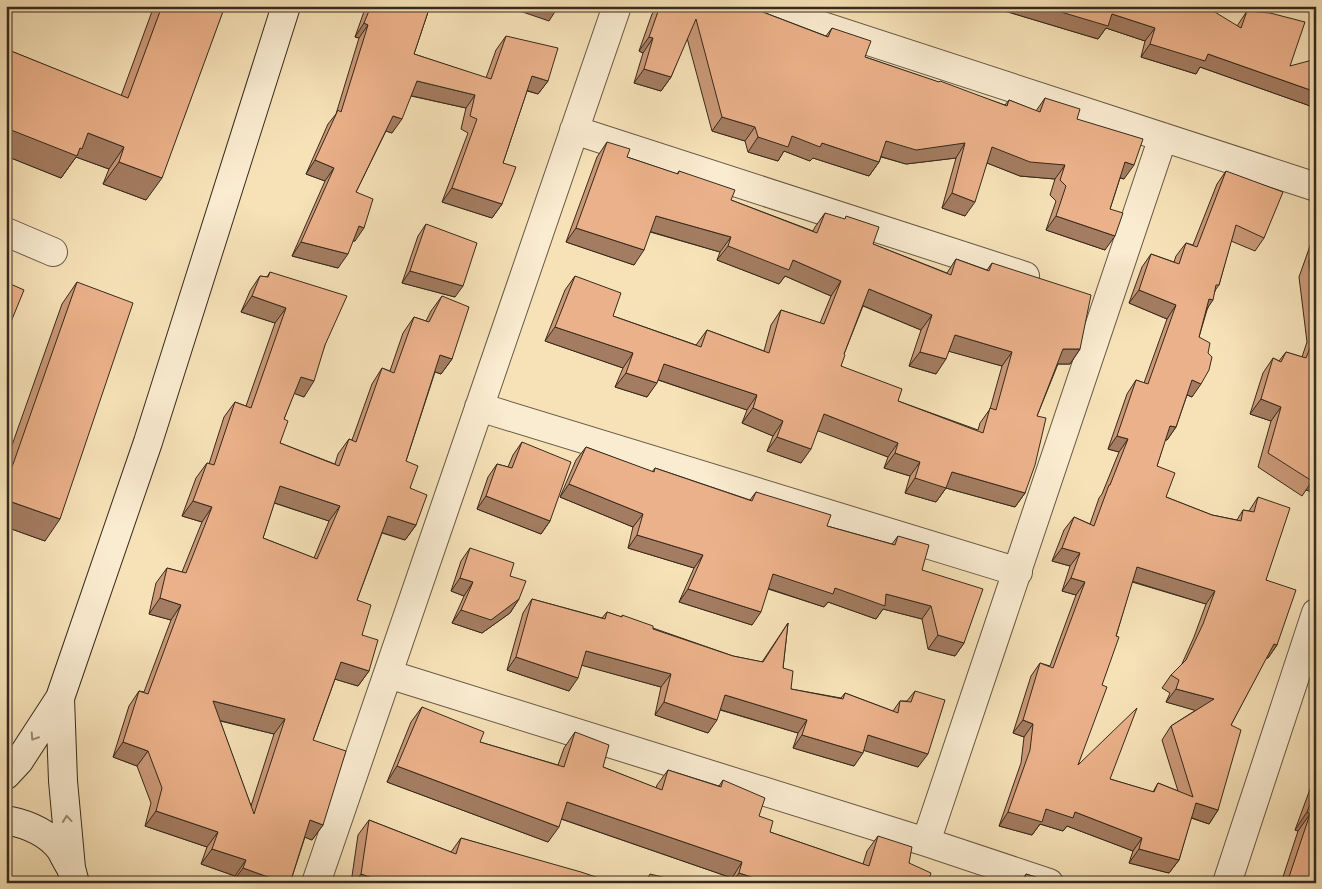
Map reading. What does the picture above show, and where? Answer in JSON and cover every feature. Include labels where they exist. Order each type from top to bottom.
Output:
[{"type":"street","points":[[6,776],[19,761],[60,698],[148,442],[286,6]]},
{"type":"street","points":[[316,883],[617,6]]},
{"type":"street","points":[[761,6],[1316,187]]},
{"type":"street","points":[[574,130],[1052,284]]},
{"type":"street","points":[[926,842],[1018,572],[1098,299],[1162,137]]},
{"type":"street","points":[[6,232],[53,252]]},
{"type":"street","points":[[479,407],[1018,572]]},
{"type":"street","points":[[1227,883],[1316,613]]},
{"type":"street","points":[[388,674],[926,842],[1049,883]]},
{"type":"street","points":[[60,698],[63,781],[73,875]]},
{"type":"street","points":[[6,820],[24,823],[44,834],[60,849],[73,875]]},
{"type":"building","points":[[162,6],[225,6],[162,178],[119,162],[124,147],[88,133],[77,156],[6,128],[6,49],[128,98]]},
{"type":"building","points":[[371,6],[430,6],[414,54],[491,79],[506,36],[558,48],[548,81],[532,76],[503,163],[516,167],[502,204],[452,188],[477,119],[470,116],[475,95],[417,81],[402,119],[393,116],[356,192],[373,199],[364,228],[359,226],[348,254],[301,242],[334,168],[315,160],[338,110],[341,112],[368,25],[364,23]]},
{"type":"building","points":[[660,6],[747,6],[828,37],[832,28],[871,41],[865,57],[940,81],[1007,106],[1009,100],[1040,112],[1045,98],[1080,109],[1077,119],[1143,139],[1134,165],[1125,162],[1110,209],[1123,213],[1115,236],[1056,216],[1066,186],[1060,180],[1065,165],[1030,162],[992,147],[975,202],[952,193],[965,143],[916,150],[886,141],[879,162],[822,143],[820,147],[792,136],[788,147],[758,137],[755,127],[722,117],[696,19],[671,77],[644,69],[653,38],[649,37]]},
{"type":"building","points":[[1041,6],[1205,6],[1241,28],[1247,11],[1270,13],[1305,22],[1290,66],[1316,59],[1316,92],[1208,54],[1205,61],[1150,44],[1155,28],[1112,14],[1108,26]]},
{"type":"building","points":[[607,142],[630,149],[627,157],[678,174],[679,171],[735,190],[731,200],[817,233],[825,213],[845,219],[846,216],[879,227],[873,244],[951,275],[956,259],[989,271],[992,263],[1091,295],[1080,349],[1063,349],[1037,416],[1046,418],[1035,465],[1025,493],[952,472],[946,488],[915,478],[920,462],[895,453],[898,443],[824,414],[811,449],[777,437],[783,421],[753,408],[757,395],[664,364],[657,383],[626,373],[633,353],[555,327],[575,276],[621,293],[613,316],[701,347],[707,330],[769,353],[781,310],[824,324],[841,281],[793,260],[789,270],[728,246],[731,237],[656,216],[644,250],[576,228]],"holes":[[[869,289],[932,315],[920,352],[946,359],[955,335],[1012,352],[996,410],[990,408],[983,433],[898,401],[902,389],[841,366]]]},
{"type":"building","points":[[1226,171],[1283,192],[1264,238],[1236,225],[1219,285],[1216,285],[1213,300],[1209,299],[1199,337],[1210,343],[1208,353],[1212,357],[1209,370],[1201,384],[1192,380],[1176,427],[1170,426],[1157,466],[1175,473],[1166,497],[1212,515],[1241,521],[1243,510],[1254,512],[1258,497],[1290,508],[1266,580],[1296,590],[1277,645],[1274,644],[1231,725],[1241,730],[1218,810],[1196,803],[1179,860],[1139,849],[1142,838],[1075,812],[1073,818],[1046,809],[1042,822],[1008,812],[1030,750],[1033,724],[1023,720],[1040,663],[1053,668],[1085,582],[1071,578],[1080,553],[1062,548],[1074,517],[1094,526],[1128,439],[1117,436],[1136,380],[1148,384],[1176,305],[1139,290],[1151,254],[1179,264],[1186,243],[1197,247]],"holes":[[[1137,567],[1215,591],[1203,624],[1186,660],[1171,675],[1179,680],[1176,689],[1214,699],[1171,726],[1193,797],[1158,783],[1154,792],[1110,779],[1137,708],[1078,765],[1107,687],[1102,685],[1119,637],[1116,636]]]},
{"type":"building","points":[[426,224],[477,243],[463,286],[410,271]]},
{"type":"building","points":[[1316,244],[1316,313],[1309,262]]},
{"type":"building","points":[[270,272],[347,296],[325,345],[314,381],[301,377],[284,419],[288,421],[280,443],[339,466],[349,439],[356,442],[382,368],[394,373],[414,317],[429,322],[442,296],[469,307],[452,359],[440,355],[406,461],[418,466],[410,488],[427,495],[416,525],[388,516],[357,600],[371,605],[362,635],[378,640],[369,671],[341,662],[313,740],[346,751],[323,825],[310,820],[290,883],[285,883],[243,868],[246,860],[212,849],[218,832],[156,811],[162,788],[148,751],[123,742],[139,691],[148,694],[181,605],[160,598],[167,568],[186,573],[212,507],[193,501],[207,463],[214,465],[235,402],[251,408],[286,308],[252,296],[260,276],[268,277]],"holes":[[[280,486],[340,506],[317,559],[263,538]],[[213,701],[285,719],[254,814]]]},
{"type":"building","points":[[6,282],[24,290],[6,334]]},
{"type":"building","points":[[77,282],[133,303],[60,519],[6,500],[6,465],[12,467]]},
{"type":"building","points":[[1316,333],[1316,475],[1314,475],[1312,481],[1268,453],[1281,407],[1261,399],[1273,358],[1281,362],[1286,352],[1306,358]]},
{"type":"building","points":[[522,442],[571,462],[550,521],[486,496],[497,464],[512,468]]},
{"type":"building","points":[[586,447],[654,472],[655,468],[752,501],[756,492],[831,515],[827,526],[895,545],[898,536],[929,545],[922,570],[983,589],[964,643],[938,635],[931,606],[886,594],[885,606],[835,588],[833,594],[773,574],[761,612],[688,589],[703,555],[637,535],[643,514],[569,484]]},
{"type":"building","points":[[470,548],[514,563],[510,576],[526,581],[519,599],[491,620],[461,610],[473,582],[460,578]]},
{"type":"building","points":[[532,599],[605,619],[607,612],[622,617],[622,615],[653,626],[653,629],[733,656],[763,662],[788,623],[783,668],[793,671],[791,689],[843,699],[845,693],[898,713],[900,701],[911,702],[915,691],[945,700],[928,754],[868,735],[863,753],[802,735],[807,720],[725,695],[717,720],[664,702],[671,674],[586,651],[578,678],[516,657]]},
{"type":"building","points":[[422,707],[484,732],[480,742],[564,767],[575,732],[609,745],[603,767],[662,790],[668,770],[721,787],[723,780],[765,798],[759,816],[773,821],[770,832],[869,866],[878,836],[912,847],[909,863],[931,873],[928,883],[770,883],[739,873],[742,862],[567,802],[559,827],[397,766]]},
{"type":"building","points":[[1316,789],[1316,883],[1287,883],[1310,814],[1307,812]]},
{"type":"building","points":[[369,820],[456,854],[461,838],[614,883],[445,883],[424,877],[420,883],[386,883],[361,874]]},
{"type":"building","points":[[650,874],[674,880],[673,883],[645,883]]},
{"type":"building","points":[[1026,874],[1054,883],[1023,883]]}]
